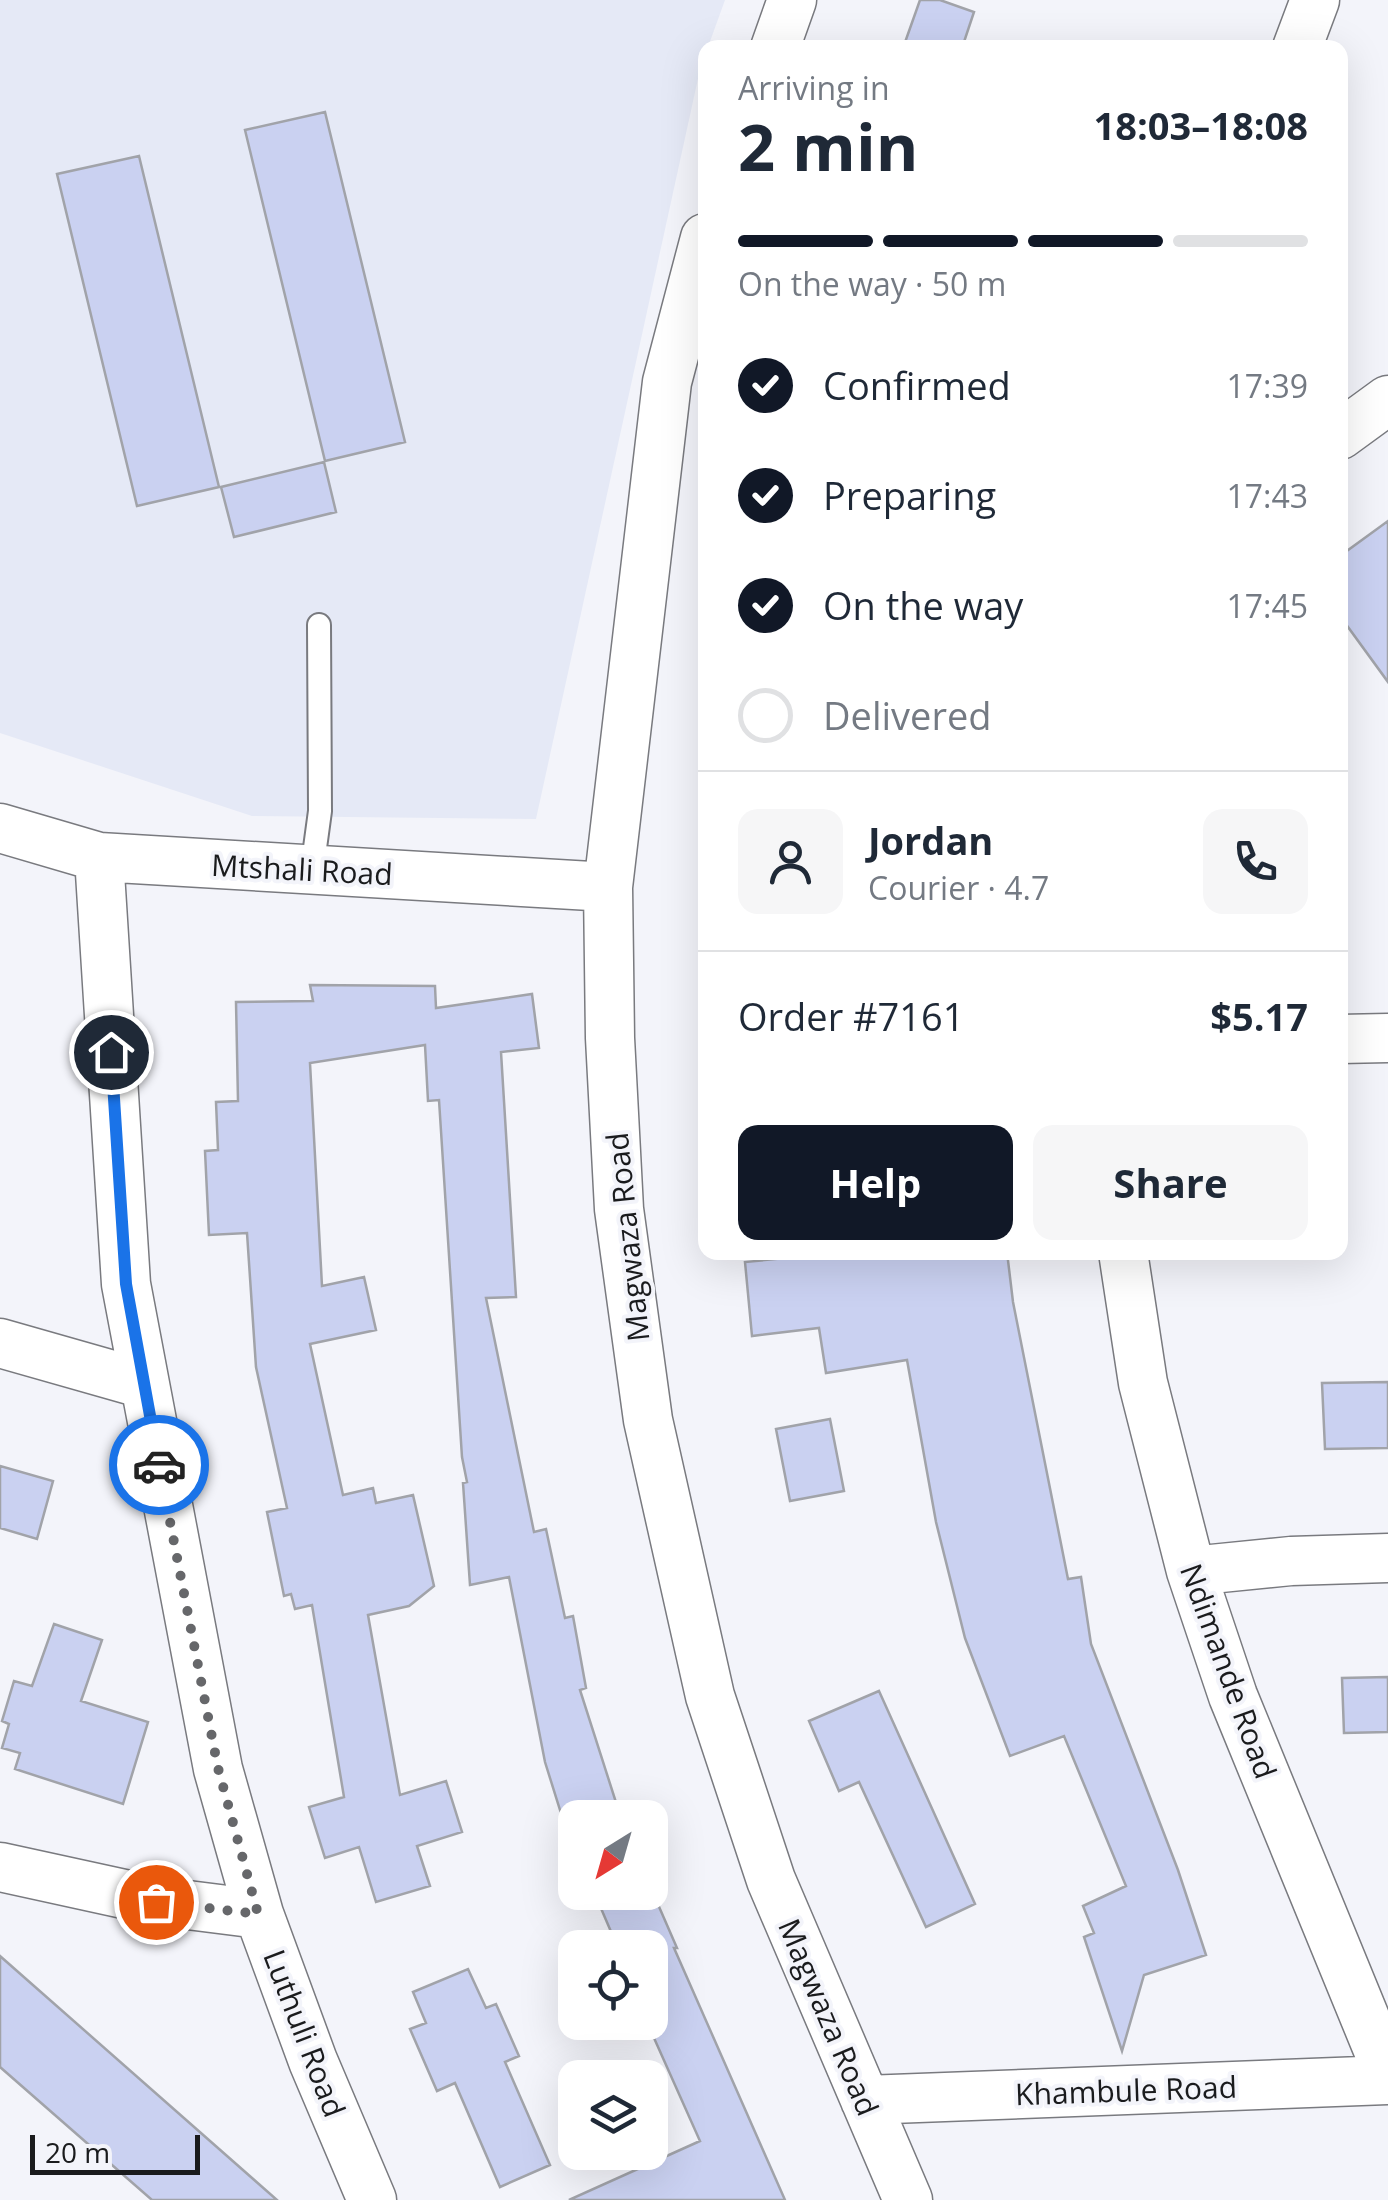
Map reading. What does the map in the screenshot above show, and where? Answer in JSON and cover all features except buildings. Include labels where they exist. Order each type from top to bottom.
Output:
[{"type":"street","points":[[778,40],[792,0]]},
{"type":"street","points":[[1300,40],[1315,0]]},
{"type":"street","name":"Magwaza Road","points":[[698,265],[667,382],[608,887],[610,1038],[620,1210],[648,1420],[710,1696],[771,1880],[908,2200]]},
{"type":"street","points":[[1348,429],[1388,400]]},
{"type":"street","name":"Mtshali Road","points":[[0,828],[99,858],[608,887]]},
{"type":"street","name":"Luthuli Road","points":[[99,858],[126,1284],[218,1768],[258,1914],[313,2061],[372,2200]]},
{"type":"street","points":[[1348,1038],[1388,1038]]},
{"type":"street","name":"Ndimande Road","points":[[1124,1260],[1142,1382],[1192,1571],[1233,1696],[1388,2077]]},
{"type":"street","points":[[0,1342],[144,1384]]},
{"type":"street","points":[[1192,1571],[1291,1560],[1388,1558]]},
{"type":"street","points":[[0,1866],[156,1902],[258,1914]]},
{"type":"street","name":"Khambule Road","points":[[865,2100],[1388,2077]]},
{"type":"lane","points":[[312,870],[320,811],[319,625]]},
{"type":"shaded area","points":[[0,0],[725,0],[711,40],[698,40],[698,80],[536,819],[252,816],[0,733]]},
{"type":"way so far","points":[[156,1902],[258,1914],[218,1768],[159,1465]]},
{"type":"route","points":[[111,1052],[126,1284],[159,1465]]}]
